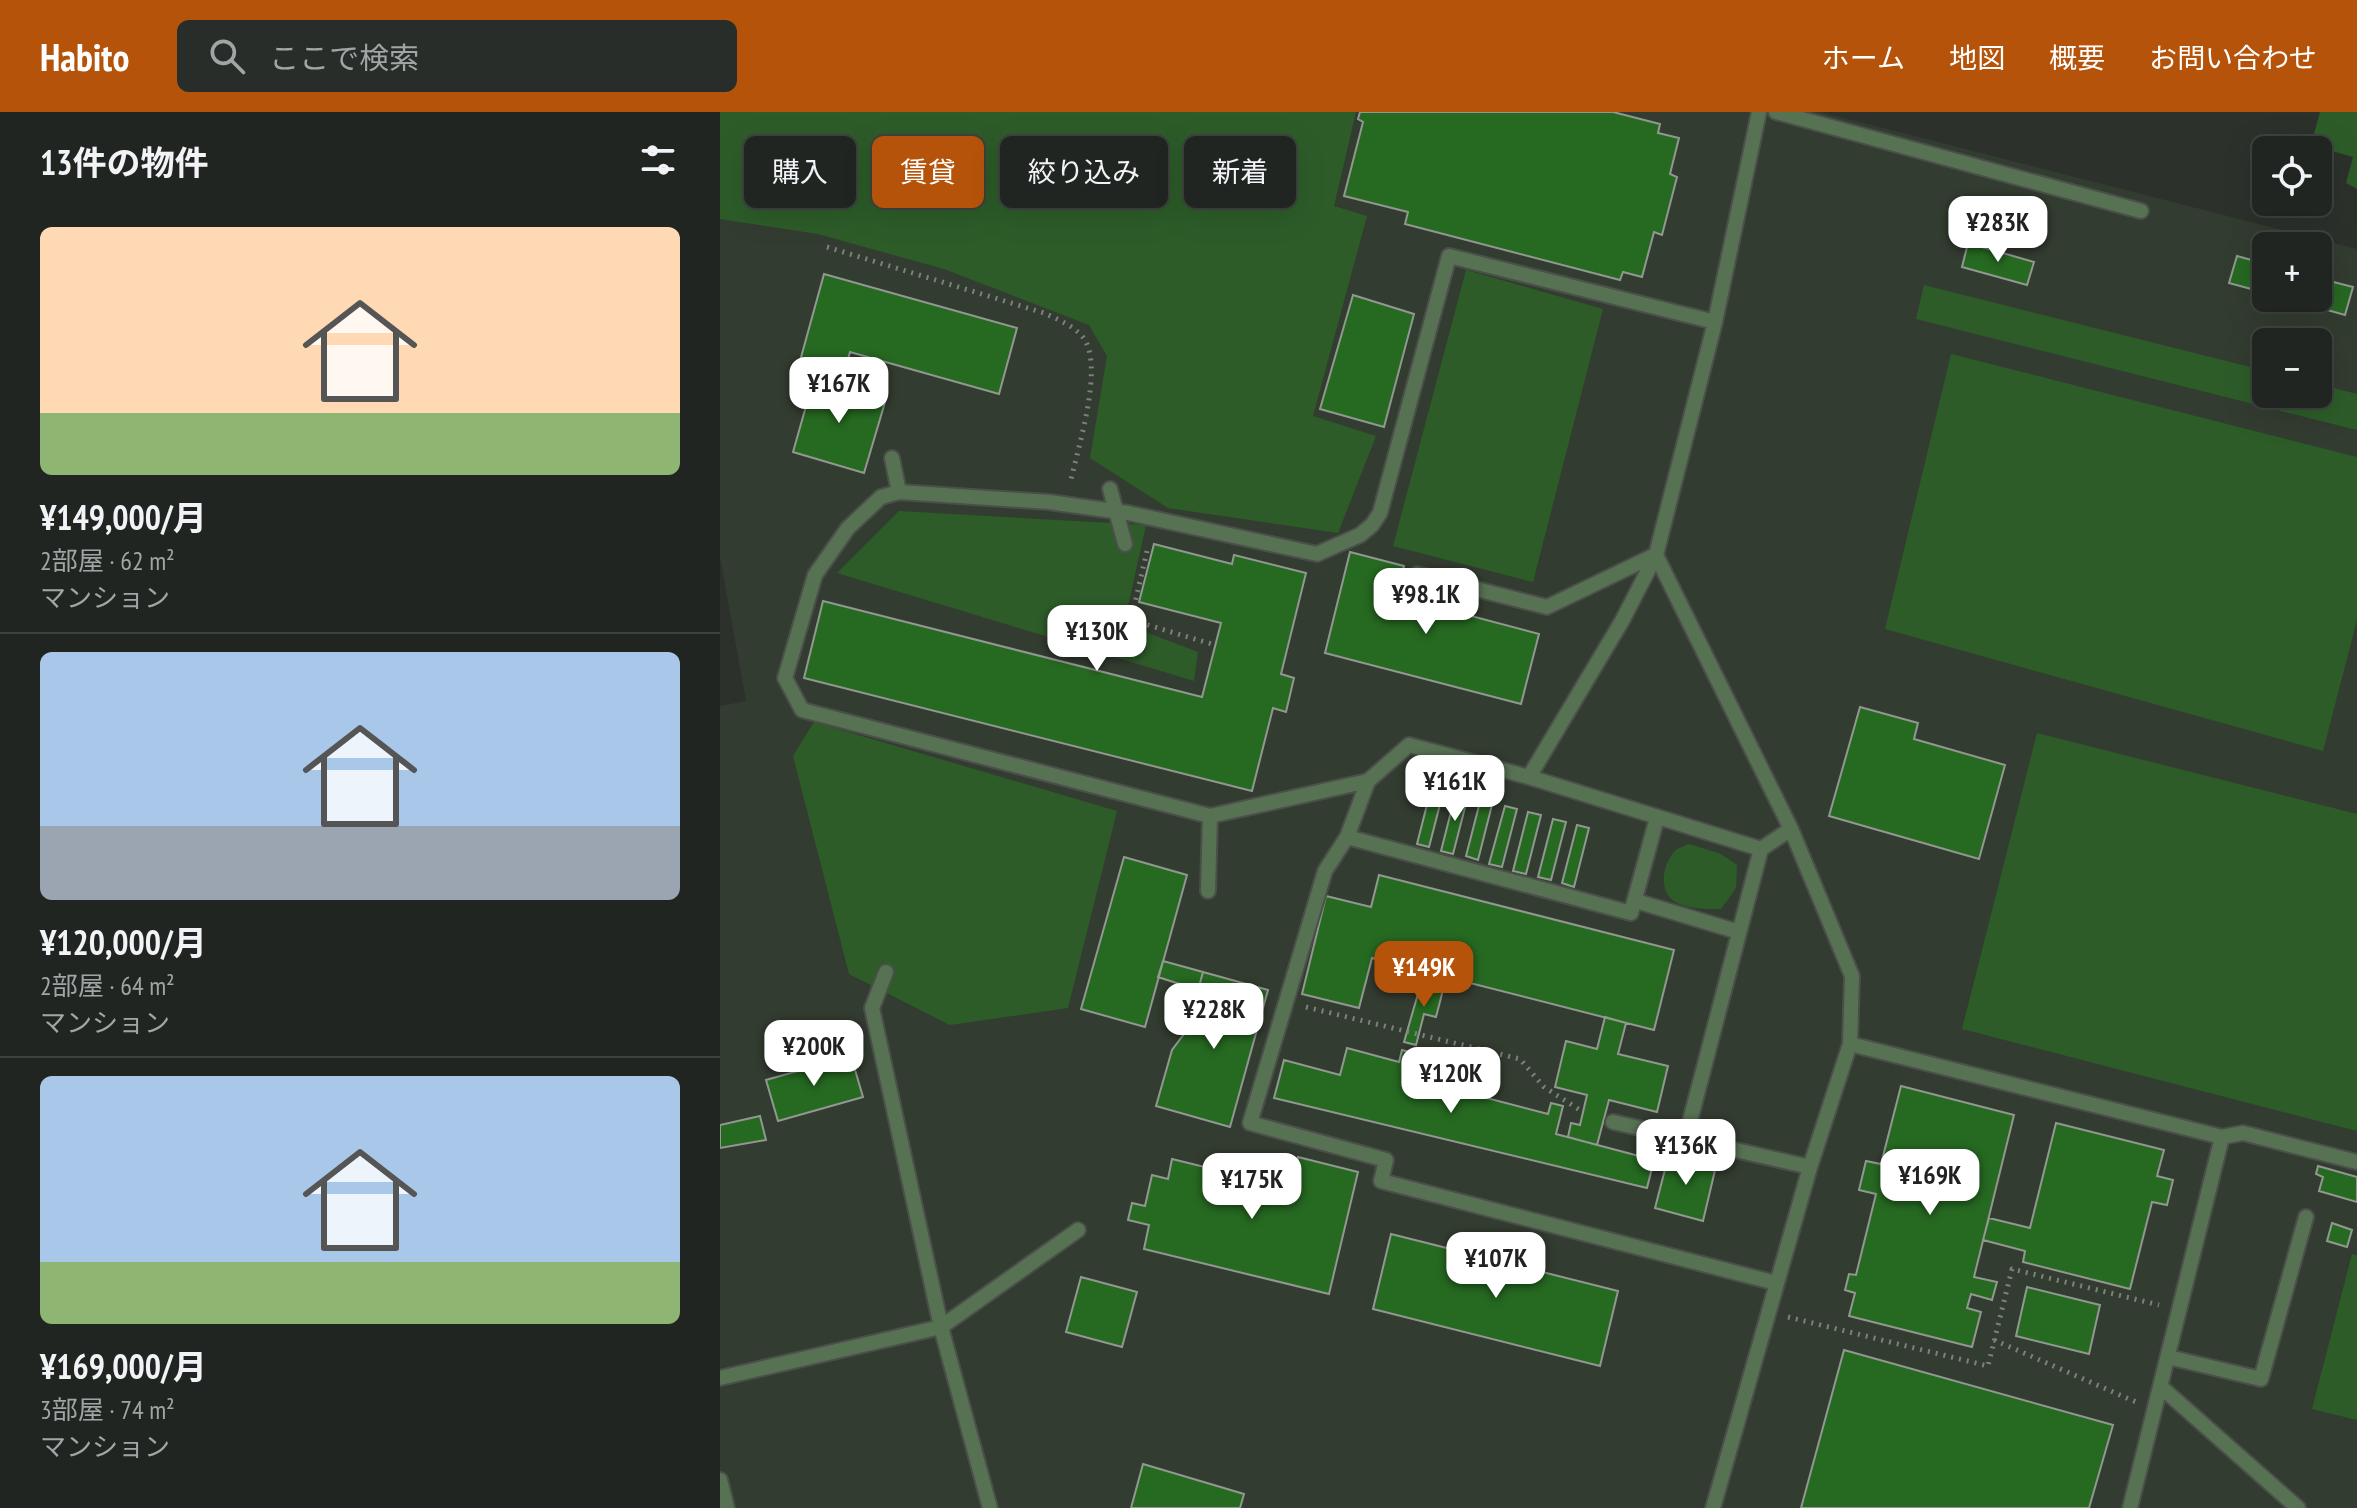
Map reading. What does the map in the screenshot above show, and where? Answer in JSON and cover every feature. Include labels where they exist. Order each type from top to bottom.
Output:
[{"type":"lane","points":[[1529,777],[1622,621],[1656,555],[1715,322],[1759,112]]},
{"type":"lane","points":[[1776,112],[2141,211]]},
{"type":"lane","points":[[1368,781],[1210,816],[802,710],[785,678],[815,575],[848,528],[881,497],[899,492],[1116,512],[1317,554],[1345,543],[1372,525],[1380,513],[1449,256],[1715,322]]},
{"type":"lane","points":[[892,458],[899,492]]},
{"type":"lane","points":[[1110,489],[1125,544]]},
{"type":"lane","points":[[1417,574],[1547,607],[1656,555]]},
{"type":"lane","points":[[1656,555],[1791,829],[1852,976],[1850,1044],[1767,1312],[1713,1508]]},
{"type":"lane","points":[[1761,849],[1529,777],[1409,745],[1368,781],[1347,837],[1325,871],[1250,1123],[1386,1160],[1381,1181],[1776,1283]]},
{"type":"lane","points":[[1208,891],[1210,816]]},
{"type":"lane","points":[[1347,837],[1631,913],[1657,818]]},
{"type":"lane","points":[[1685,1140],[1761,849],[1791,829]]},
{"type":"lane","points":[[1636,901],[1739,932]]},
{"type":"lane","points":[[886,972],[872,1008],[941,1327],[990,1508]]},
{"type":"lane","points":[[1850,1044],[2222,1137],[2243,1133],[2357,1162]]},
{"type":"lane","points":[[1613,1122],[1810,1167]]},
{"type":"lane","points":[[2130,1508],[2222,1137]]},
{"type":"lane","points":[[2168,1357],[2261,1379],[2306,1217]]},
{"type":"lane","points":[[720,1378],[941,1327],[1078,1230]]},
{"type":"lane","points":[[2161,1387],[2298,1508]]},
{"type":"lane","points":[[720,1480],[727,1508]]},
{"type":"path","points":[[827,247],[1033,310],[1064,322],[1083,337],[1092,361],[1088,401],[1066,505]]},
{"type":"path","points":[[1154,519],[1131,620],[1215,645]]},
{"type":"path","points":[[1286,1002],[1520,1059],[1544,1087],[1583,1112]]},
{"type":"path","points":[[1767,1312],[1988,1366],[2012,1269],[2180,1310]]},
{"type":"path","points":[[1994,1340],[2155,1410]]},
{"type":"shaded area","points":[[720,112],[1820,112],[2290,232],[2252,232],[2252,312],[2332,312],[2332,243],[2357,249],[2357,1508],[720,1508],[720,706],[746,701],[720,557]]},
{"type":"green space","points":[[720,112],[1356,112],[1334,206],[1367,216],[1313,416],[1376,436],[1338,533],[1168,508],[1090,458],[1107,356],[1089,325],[944,269],[818,234],[720,219]]},
{"type":"green space","points":[[2320,112],[2357,112],[2357,189],[2346,183],[2353,157],[2332,151],[2332,136],[2313,136]]},
{"type":"green space","points":[[1466,270],[1603,309],[1533,582],[1393,546]]},
{"type":"green space","points":[[1924,285],[2252,367],[2252,404],[1916,319]]},
{"type":"green space","points":[[1951,354],[2357,457],[2357,620],[2323,751],[1885,629]]},
{"type":"green space","points":[[2332,388],[2357,394],[2357,430],[2270,408],[2332,408]]},
{"type":"green space","points":[[899,511],[1146,525],[1124,624],[1198,652],[1194,681],[837,573]]},
{"type":"green space","points":[[814,722],[1117,811],[1068,1008],[950,1025],[849,974],[793,756]]},
{"type":"green space","points":[[2037,733],[2357,814],[2357,1131],[1962,1029]]},
{"type":"green space","points":[[1689,844],[1721,854],[1737,865],[1736,888],[1721,909],[1682,905],[1666,892],[1664,877],[1668,862],[1677,849]]},
{"type":"green space","points":[[2352,1254],[2357,1255],[2357,1420],[2312,1409]]},
{"type":"building","points":[[1360,112],[1613,112],[1660,124],[1658,133],[1679,138],[1670,174],[1677,177],[1662,235],[1654,232],[1642,277],[1623,272],[1620,280],[1405,224],[1408,212],[1344,196],[1363,122],[1358,119]]},
{"type":"building","points":[[1968,243],[2034,262],[2027,285],[1962,267]]},
{"type":"building","points":[[2237,256],[2252,260],[2252,289],[2229,283]]},
{"type":"building","points":[[824,274],[1017,328],[999,394],[850,352],[844,373],[800,361]]},
{"type":"building","points":[[2332,282],[2353,287],[2345,315],[2332,311]]},
{"type":"building","points":[[1353,295],[1414,314],[1384,427],[1320,409]]},
{"type":"building","points":[[814,378],[886,399],[864,473],[793,452]]},
{"type":"building","points":[[1154,544],[1232,564],[1234,555],[1306,573],[1281,674],[1294,678],[1286,712],[1273,708],[1252,791],[804,678],[823,601],[1202,697],[1221,623],[1139,602]]},
{"type":"building","points":[[1350,552],[1404,566],[1396,596],[1539,634],[1521,704],[1325,653]]},
{"type":"building","points":[[1860,707],[1918,723],[1914,739],[2005,765],[1979,859],[1829,816]]},
{"type":"building","points":[[1432,785],[1444,789],[1429,847],[1417,844]]},
{"type":"building","points":[[1456,792],[1468,796],[1453,854],[1441,851]]},
{"type":"building","points":[[1481,798],[1493,801],[1478,860],[1466,856]]},
{"type":"building","points":[[1505,806],[1517,809],[1502,867],[1489,864]]},
{"type":"building","points":[[1528,812],[1541,815],[1526,874],[1513,871]]},
{"type":"building","points":[[1553,819],[1566,822],[1551,880],[1538,877]]},
{"type":"building","points":[[1577,825],[1589,828],[1574,887],[1562,883]]},
{"type":"building","points":[[1124,857],[1187,875],[1145,1027],[1081,1009]]},
{"type":"building","points":[[1379,875],[1674,950],[1654,1030],[1372,958],[1359,1008],[1302,994],[1326,896],[1371,907]]},
{"type":"building","points":[[1163,961],[1203,972],[1198,990],[1158,977]]},
{"type":"building","points":[[1203,972],[1268,990],[1230,1127],[1156,1106],[1172,1050],[1187,1030]]},
{"type":"building","points":[[1422,980],[1444,986],[1436,1017],[1424,1014],[1416,1045],[1404,1042]]},
{"type":"building","points":[[1605,1017],[1626,1023],[1618,1054],[1668,1066],[1657,1112],[1609,1100],[1597,1145],[1568,1137],[1571,1123],[1580,1125],[1587,1095],[1555,1087],[1566,1041],[1597,1049]]},
{"type":"building","points":[[1347,1048],[1399,1062],[1402,1050],[1421,1055],[1414,1079],[1548,1114],[1551,1103],[1563,1106],[1556,1134],[1654,1160],[1647,1188],[1274,1098],[1284,1060],[1340,1075]]},
{"type":"building","points":[[851,1056],[863,1097],[778,1121],[766,1080]]},
{"type":"building","points":[[1901,1086],[2014,1115],[1974,1277],[1997,1282],[1992,1300],[1971,1294],[1967,1308],[1981,1312],[1972,1347],[1849,1316],[1855,1293],[1845,1290],[1849,1274],[1856,1275],[1876,1194],[1859,1190],[1866,1161],[1881,1164]]},
{"type":"building","points":[[760,1116],[766,1140],[720,1148],[720,1125]]},
{"type":"building","points":[[2056,1123],[2164,1150],[2157,1176],[2173,1180],[2167,1205],[2152,1202],[2130,1289],[2023,1262],[2025,1251],[1983,1240],[1989,1218],[2030,1228]]},
{"type":"building","points":[[1669,1154],[1716,1166],[1703,1221],[1655,1208]]},
{"type":"building","points":[[1298,1157],[1358,1172],[1329,1294],[1144,1249],[1149,1225],[1128,1220],[1132,1203],[1145,1206],[1152,1175],[1168,1179],[1172,1159],[1290,1188]]},
{"type":"building","points":[[2318,1166],[2357,1177],[2357,1202],[2319,1191],[2323,1177],[2316,1174]]},
{"type":"building","points":[[2332,1223],[2352,1230],[2347,1247],[2327,1241]]},
{"type":"building","points":[[1391,1234],[1618,1291],[1600,1366],[1373,1309]]},
{"type":"building","points":[[1081,1277],[1137,1292],[1122,1347],[1066,1332]]},
{"type":"building","points":[[2027,1287],[2100,1305],[2089,1354],[2016,1336]]},
{"type":"building","points":[[1844,1350],[2113,1425],[2089,1508],[1801,1508]]},
{"type":"building","points":[[1143,1464],[1244,1494],[1240,1508],[1131,1508]]}]
